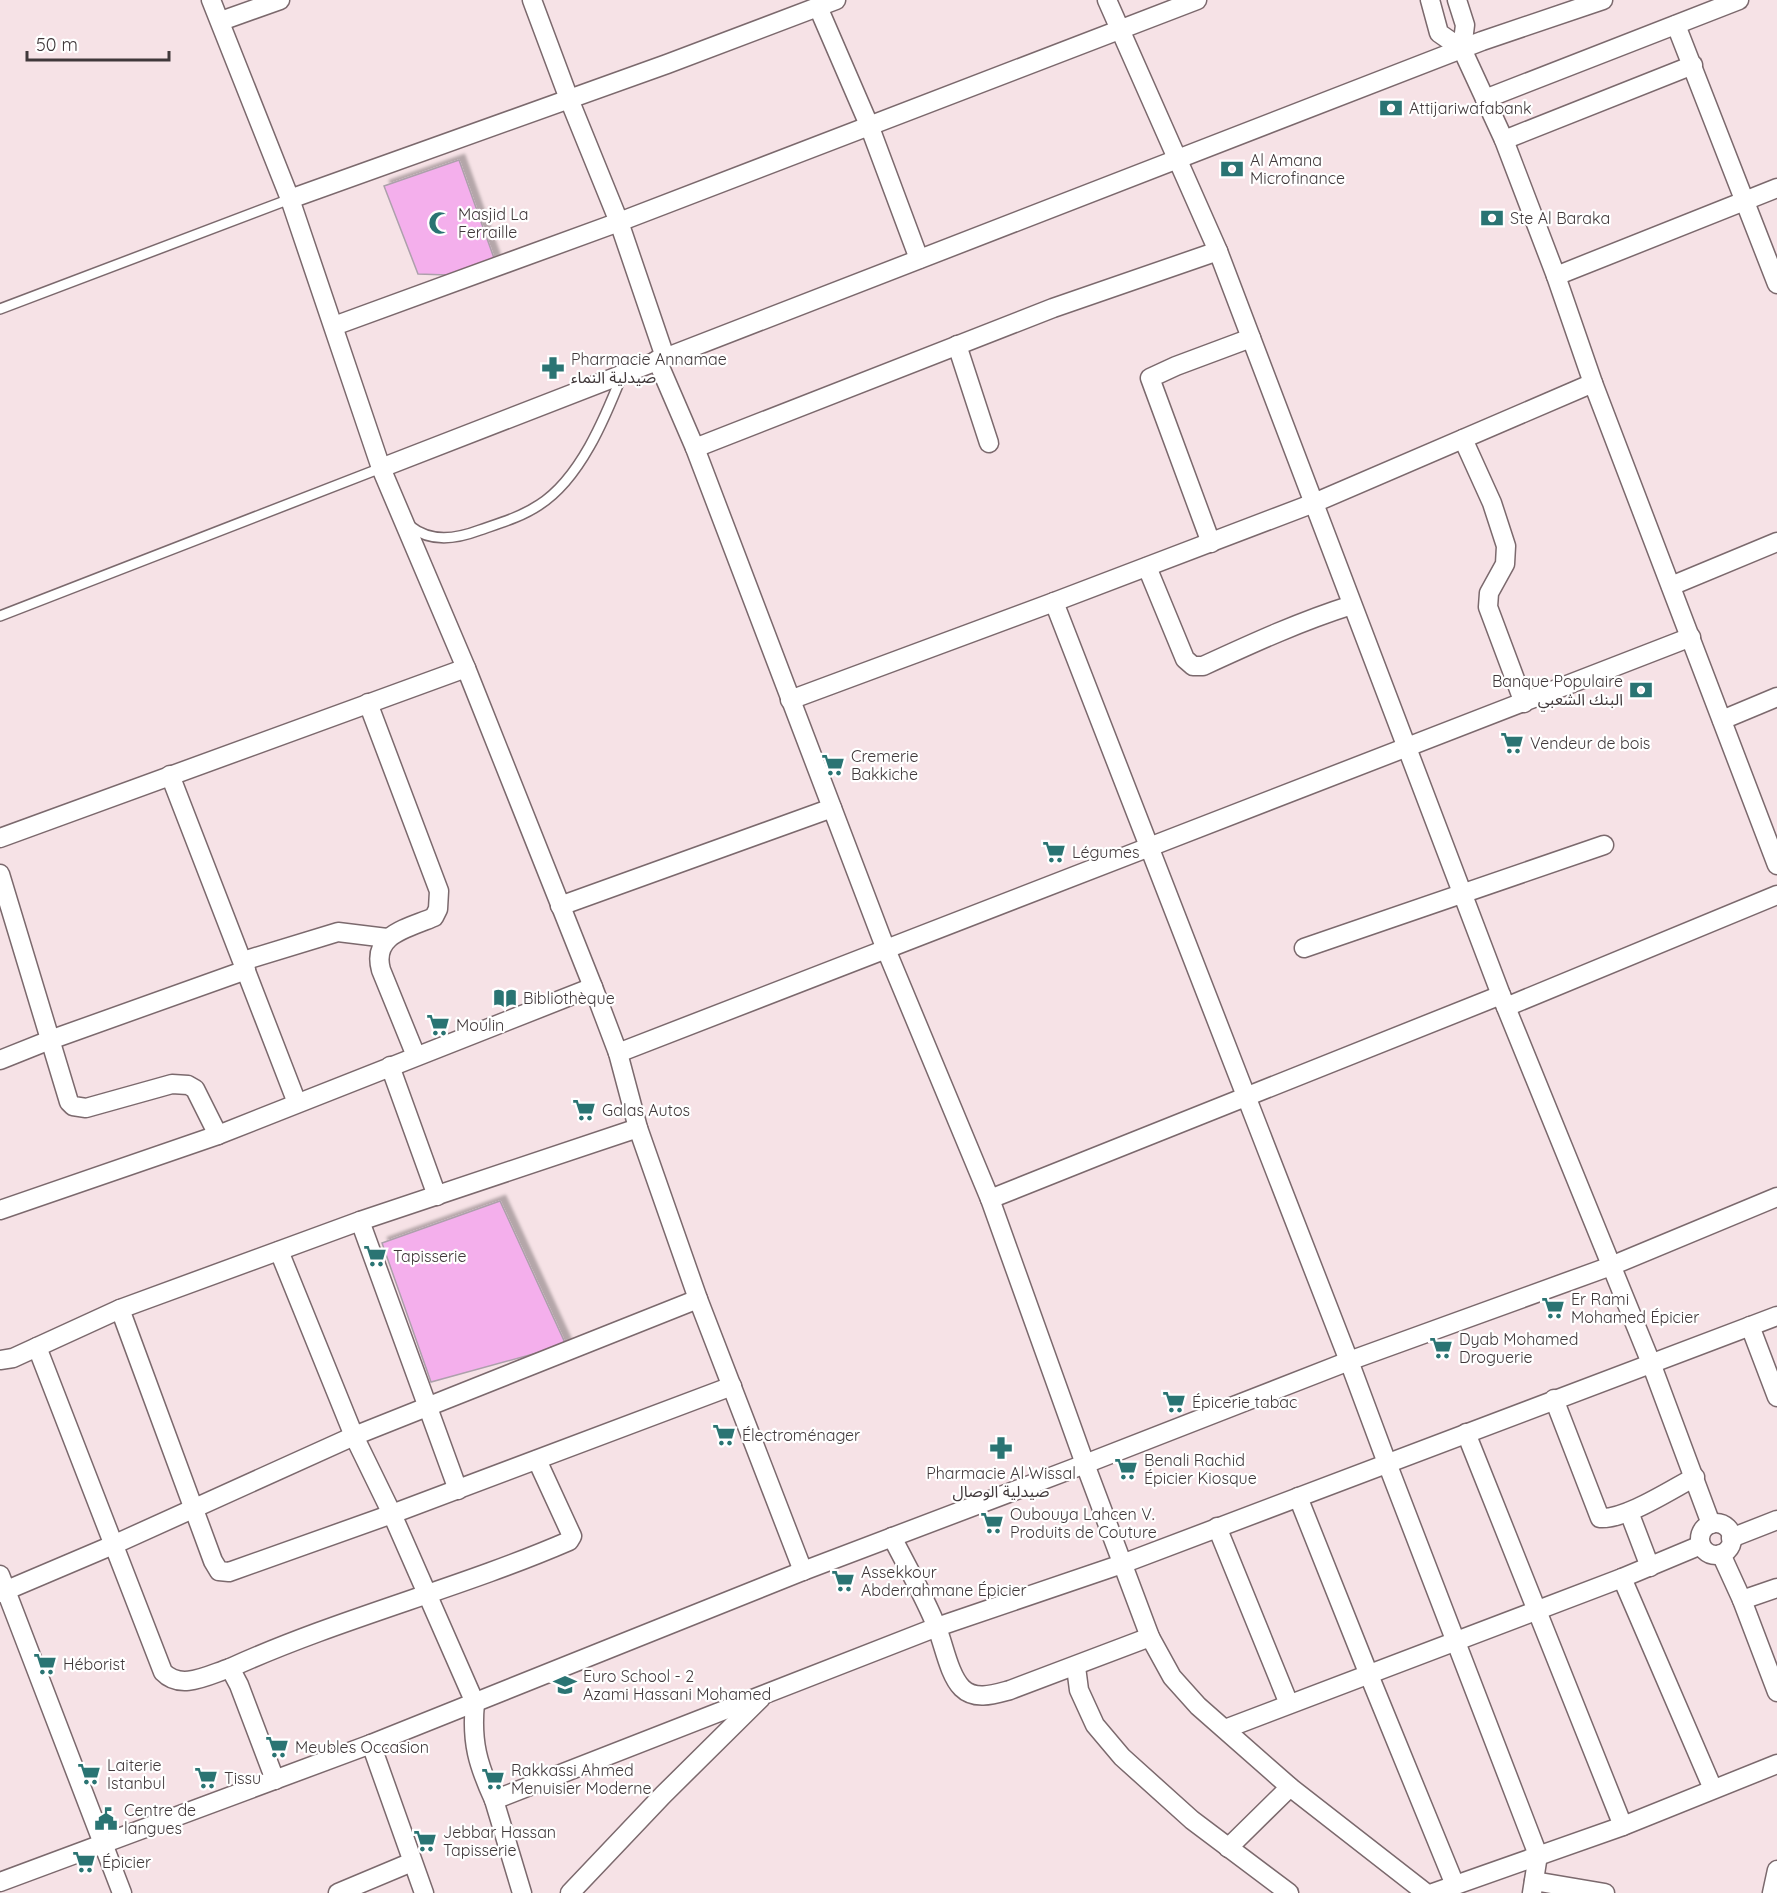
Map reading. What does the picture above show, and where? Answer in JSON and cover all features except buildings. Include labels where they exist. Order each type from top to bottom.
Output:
[{"type":"street","points":[[211,0],[290,200],[381,468],[466,668],[618,1053],[638,1128],[699,1299],[803,1571]]},
{"type":"street","points":[[220,21],[280,0]]},
{"type":"street","points":[[532,0],[619,222],[661,359],[694,448],[885,947],[990,1199],[1150,1637],[1172,1677],[1198,1706],[1290,1787],[1426,1893]]},
{"type":"street","points":[[290,200],[667,64],[836,0]]},
{"type":"street","points":[[1107,0],[1218,251],[1503,1001],[1651,1363],[1711,1524]]},
{"type":"street","points":[[334,326],[619,222],[1197,0]]},
{"type":"street","points":[[1430,0],[1439,33],[1462,49],[1504,140],[1556,276],[1593,382],[1777,865]]},
{"type":"street","points":[[1457,0],[1465,25],[1462,49]]},
{"type":"street","points":[[381,468],[1462,49],[1603,0]]},
{"type":"street","points":[[1485,99],[1739,0]]},
{"type":"street","points":[[818,7],[869,125],[919,259]]},
{"type":"street","points":[[1676,25],[1777,284]]},
{"type":"street","points":[[1504,140],[1693,65]]},
{"type":"street","points":[[1556,276],[1777,188]]},
{"type":"street","points":[[694,448],[1053,308],[1218,251]]},
{"type":"street","points":[[1210,543],[1150,378],[1251,338]]},
{"type":"street","points":[[957,345],[989,443]]},
{"type":"street","points":[[790,700],[1314,503],[1593,382]]},
{"type":"street","points":[[1463,439],[1492,503],[1506,546],[1505,564],[1489,593],[1488,607],[1524,703]]},
{"type":"street","points":[[1671,586],[1777,542]]},
{"type":"street","points":[[1147,567],[1185,659],[1193,666],[1203,666],[1319,615],[1352,605]]},
{"type":"street","points":[[1054,602],[1538,1855],[1533,1887],[1605,1893]]},
{"type":"street","points":[[618,1053],[885,947],[1407,749],[1691,637]]},
{"type":"street","points":[[0,838],[466,668]]},
{"type":"street","points":[[1722,720],[1777,697]]},
{"type":"street","points":[[368,703],[439,891],[438,909],[434,917],[387,938],[379,949],[378,959],[416,1056]]},
{"type":"street","points":[[170,775],[297,1103]]},
{"type":"street","points":[[560,906],[832,808]]},
{"type":"street","points":[[1304,948],[1604,845]]},
{"type":"street","points":[[0,874],[69,1102],[73,1106],[86,1108],[172,1084],[182,1084],[195,1089],[218,1135]]},
{"type":"street","points":[[990,1199],[1245,1098],[1777,895]]},
{"type":"street","points":[[0,1060],[244,965],[338,932],[387,938]]},
{"type":"street","points":[[0,1210],[218,1135],[593,987]]},
{"type":"street","points":[[390,1066],[437,1196]]},
{"type":"street","points":[[0,1360],[13,1358],[120,1309],[360,1221],[638,1128]]},
{"type":"street","points":[[0,1882],[371,1744],[803,1571],[1349,1361],[1611,1266],[1777,1197]]},
{"type":"street","points":[[360,1221],[458,1490]]},
{"type":"street","points":[[279,1251],[354,1436],[392,1514],[475,1703],[472,1724],[476,1756],[494,1800],[522,1893]]},
{"type":"street","points":[[122,1893],[2,1586],[113,1545],[354,1436],[699,1299]]},
{"type":"street","points":[[120,1309],[219,1571],[229,1572],[392,1514],[732,1386]]},
{"type":"street","points":[[494,1800],[937,1627],[1122,1564],[1777,1316]]},
{"type":"street","points":[[1750,1326],[1777,1397]]},
{"type":"street","points":[[36,1347],[163,1672],[170,1679],[187,1682],[230,1668],[269,1650],[427,1595],[572,1539],[537,1460]]},
{"type":"street","points":[[1554,1400],[1600,1518],[1629,1512],[1695,1477]]},
{"type":"street","points":[[1466,1433],[1623,1826]]},
{"type":"street","points":[[1298,1497],[1455,1885]]},
{"type":"street","points":[[1629,1512],[1650,1567]]},
{"type":"street","points":[[1731,1538],[1777,1520]]},
{"type":"street","points":[[1718,1523],[1725,1526],[1731,1538],[1729,1548],[1721,1554],[1713,1554],[1705,1551],[1700,1538],[1706,1526],[1718,1523]]},
{"type":"street","points":[[1217,1527],[1289,1704]]},
{"type":"street","points":[[892,1537],[937,1627],[951,1668],[962,1688],[973,1694],[986,1696],[1010,1690],[1076,1667],[1150,1637]]},
{"type":"street","points":[[1225,1729],[1622,1578],[1701,1545]]},
{"type":"street","points":[[1721,1554],[1742,1600],[1777,1692]]},
{"type":"street","points":[[1622,1578],[1713,1789]]},
{"type":"street","points":[[1742,1600],[1777,1588]]},
{"type":"street","points":[[1076,1667],[1079,1690],[1095,1725],[1122,1756],[1192,1820],[1289,1893]]},
{"type":"street","points":[[230,1668],[239,1685],[275,1780]]},
{"type":"street","points":[[570,1893],[663,1795],[766,1692]]},
{"type":"street","points":[[371,1744],[424,1893]]},
{"type":"street","points":[[1433,1893],[1623,1826],[1777,1764]]},
{"type":"street","points":[[1228,1848],[1290,1787]]},
{"type":"street","points":[[338,1893],[412,1862]]},
{"type":"street","points":[[1772,1893],[1777,1870]]},
{"type":"lane","points":[[0,309],[290,200]]},
{"type":"lane","points":[[404,521],[417,532],[440,538],[452,538],[513,518],[540,505],[566,480],[596,437],[623,374]]},
{"type":"lane","points":[[0,616],[381,468]]},
{"type":"place","name":"Attijariwafabank","points":[[1391,108]]},
{"type":"place","name":"Al Amana Microfinance","points":[[1232,169]]},
{"type":"place","name":"Ste Al Baraka","points":[[1492,218]]},
{"type":"place","name":"Masjid La Ferraille","points":[[440,223]]},
{"type":"place","name":"Pharmacie Annamae صيدلية النماء","points":[[553,368]]},
{"type":"place","name":"Banque Populaire البنك الشعبي","points":[[1641,690]]},
{"type":"place","name":"Vendeur de bois","points":[[1512,743]]},
{"type":"place","name":"Cremerie Bakkiche","points":[[833,765]]},
{"type":"place","name":"Légumes","points":[[1054,852]]},
{"type":"place","name":"Bibliothèque","points":[[505,998]]},
{"type":"place","name":"Moulin","points":[[438,1025]]},
{"type":"place","name":"Galas Autos","points":[[584,1110]]},
{"type":"place","name":"Tapisserie","points":[[375,1256]]},
{"type":"place","name":"Er Rami Mohamed Épicier","points":[[1553,1308]]},
{"type":"place","name":"Dyab Mohamed Droguerie","points":[[1441,1348]]},
{"type":"place","name":"Épicerie tabac","points":[[1174,1402]]},
{"type":"place","name":"Électroménager","points":[[724,1435]]},
{"type":"place","name":"Pharmacie Al Wissal صيدلية الوصال","points":[[1001,1448]]},
{"type":"place","name":"Benali Rachid Épicier Kiosque","points":[[1126,1469]]},
{"type":"place","name":"Oubouya Lahcen V. Produits de Couture","points":[[992,1523]]},
{"type":"place","name":"Assekkour Abderrahmane Épicier","points":[[843,1581]]},
{"type":"place","name":"Héborist","points":[[45,1664]]},
{"type":"place","name":"Euro School - 2 Azami Hassani Mohamed","points":[[565,1685]]},
{"type":"place","name":"Meubles Occasion","points":[[277,1747]]},
{"type":"place","name":"Laiterie Istanbul","points":[[89,1774]]},
{"type":"place","name":"Tissu","points":[[206,1778]]},
{"type":"place","name":"Rakkassi Ahmed Menuisier Moderne","points":[[493,1779]]},
{"type":"place","name":"Centre de langues","points":[[106,1819]]},
{"type":"place","name":"Jebbar Hassan Tapisserie","points":[[425,1841]]},
{"type":"place","name":"Épicier","points":[[84,1862]]}]
